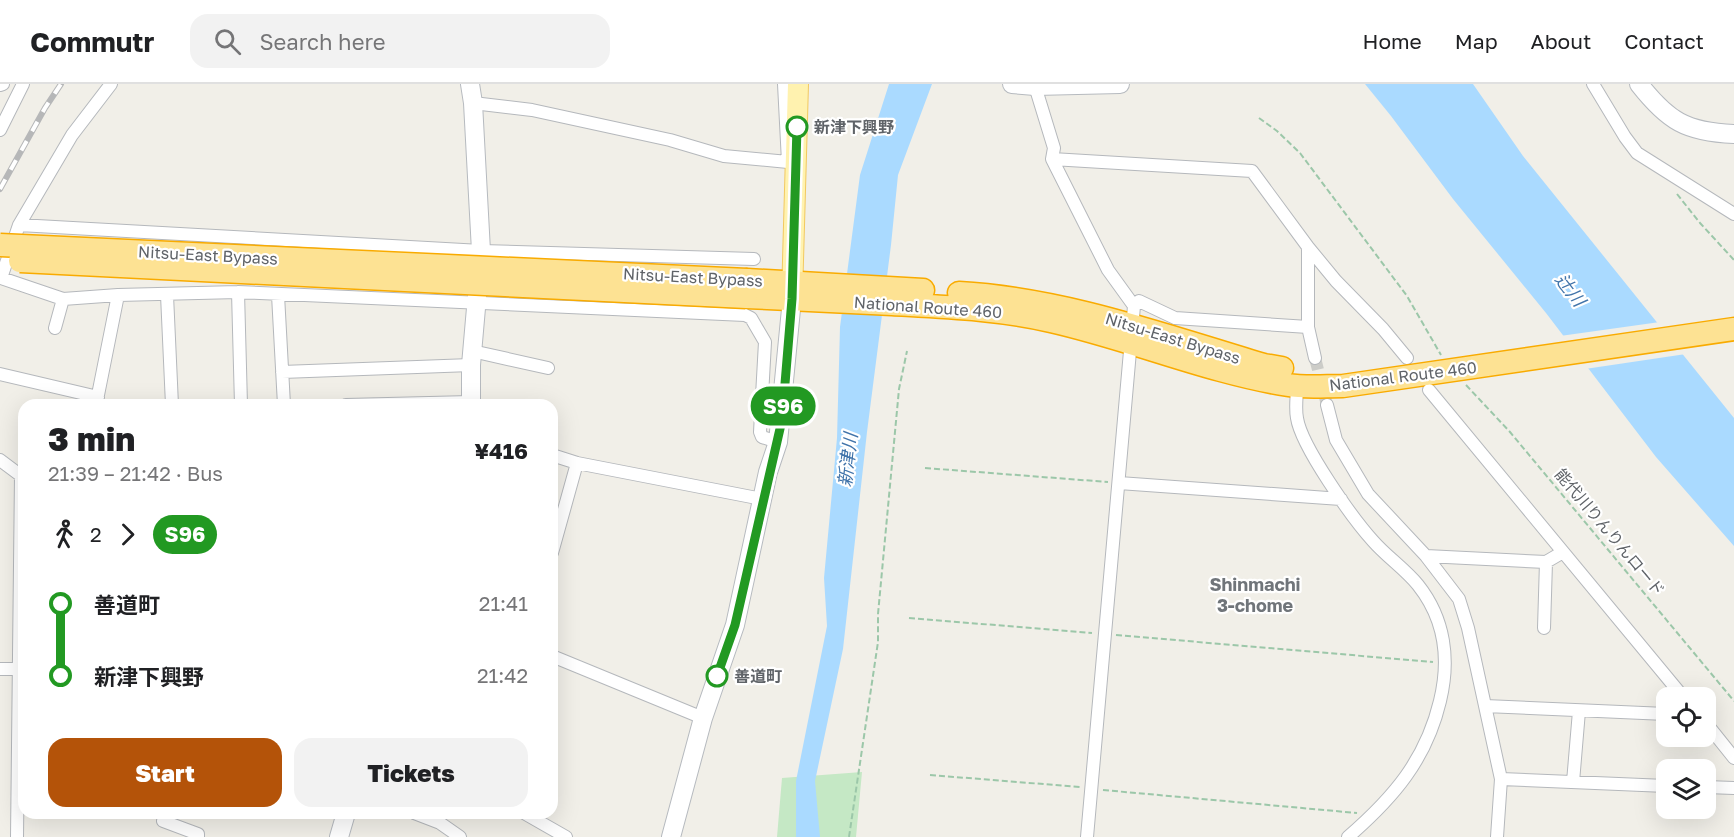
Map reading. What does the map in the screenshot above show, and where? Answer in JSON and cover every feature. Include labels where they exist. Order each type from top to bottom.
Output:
[{"type":"highway","name":"Nitsu-East Bypass","points":[[0,245],[749,279],[792,290]]},
{"type":"highway","name":"Nitsu-East Bypass","points":[[0,260],[749,279]]},
{"type":"highway","name":"National Route 460","points":[[792,290],[909,297],[1016,314],[1133,324],[1223,371],[1297,386],[1343,386],[1462,374],[1734,329]]},
{"type":"highway","name":"Nitsu-East Bypass","points":[[1133,324],[1264,365],[1376,381]]},
{"type":"main road","points":[[792,290],[798,84]]},
{"type":"street","points":[[0,130],[24,84]]},
{"type":"street","points":[[111,84],[72,135],[18,225],[0,278],[63,299],[238,292],[745,315],[751,318],[765,342],[760,432],[762,437],[778,442]]},
{"type":"street","points":[[470,84],[481,251],[471,358],[471,399]]},
{"type":"street","points":[[473,103],[532,110],[670,140],[723,156],[788,162],[784,84]]},
{"type":"street","points":[[1012,84],[1035,86],[1120,84]]},
{"type":"street","points":[[1593,84],[1624,137],[1637,153],[1734,214]]},
{"type":"street","points":[[1639,84],[1650,99],[1673,120],[1713,134],[1734,134]]},
{"type":"street","points":[[1035,86],[1054,148],[1052,159],[1133,324]]},
{"type":"street","points":[[1052,159],[1252,171],[1336,281],[1383,329],[1407,358]]},
{"type":"street","points":[[18,225],[481,251],[749,279]]},
{"type":"street","points":[[1308,247],[1308,327],[1315,358]]},
{"type":"street","points":[[671,837],[703,718],[735,625],[762,499],[778,442],[792,290]]},
{"type":"street","points":[[238,292],[241,399]]},
{"type":"street","points":[[167,294],[172,399]]},
{"type":"street","points":[[278,294],[284,399]]},
{"type":"street","points":[[97,399],[118,295]]},
{"type":"street","points":[[55,328],[63,299]]},
{"type":"street","points":[[1087,837],[1133,324],[1139,301],[1175,318],[1308,327]]},
{"type":"street","points":[[282,372],[471,358],[548,368]]},
{"type":"street","points":[[0,374],[90,399]]},
{"type":"street","points":[[1297,386],[1297,418],[1305,441],[1341,499],[1372,541],[1418,585],[1439,620],[1446,663],[1445,680],[1437,714],[1426,743],[1397,790],[1348,837]]},
{"type":"street","points":[[1429,390],[1675,687]]},
{"type":"street","points":[[1327,405],[1336,440],[1368,494],[1426,556],[1459,599],[1468,628],[1501,779],[1497,837]]},
{"type":"street","points":[[558,457],[577,463],[762,499]]},
{"type":"street","points":[[0,460],[18,474]]},
{"type":"street","points":[[558,531],[577,463]]},
{"type":"street","points":[[1119,483],[1341,499]]},
{"type":"street","points":[[1426,556],[1546,561],[1563,552]]},
{"type":"street","points":[[1544,628],[1546,561]]},
{"type":"street","points":[[558,658],[703,718]]},
{"type":"street","points":[[0,669],[18,669]]},
{"type":"street","points":[[1485,706],[1656,714]]},
{"type":"street","points":[[1573,782],[1579,711]]},
{"type":"street","points":[[1716,736],[1734,758]]},
{"type":"street","points":[[1501,779],[1656,786]]},
{"type":"street","points":[[1716,787],[1734,788]]},
{"type":"street","points":[[17,837],[18,819]]},
{"type":"street","points":[[339,837],[344,819]]},
{"type":"street","points":[[430,819],[440,823],[460,837]]},
{"type":"street","points":[[534,819],[566,837]]},
{"type":"street","points":[[163,821],[198,834],[198,837]]},
{"type":"path","name":"能代川りんりんロード","points":[[1259,118],[1278,131],[1300,153],[1407,296],[1441,355],[1462,374],[1472,393],[1510,432],[1734,701]]},
{"type":"path","points":[[1665,171],[1670,186],[1734,260]]},
{"type":"path","points":[[849,837],[878,642],[878,614],[894,463],[899,389],[907,351]]},
{"type":"path","points":[[925,468],[1119,483]]},
{"type":"path","points":[[909,618],[1446,663]]},
{"type":"path","points":[[930,775],[1374,814]]},
{"type":"green space","points":[[862,772],[856,837],[777,837],[782,778]]},
{"type":"water","name":"新津川","points":[[889,84],[932,84],[898,175],[843,649],[815,781],[820,837],[796,837],[796,781],[827,626],[824,578],[837,438],[840,327],[860,175]]},
{"type":"water","name":"辻川","points":[[1365,84],[1473,84],[1523,156],[1734,418],[1734,546],[1656,457],[1546,313],[1453,199]]},
{"type":"pier","points":[[1660,322],[1686,354],[1585,369],[1560,336]]},
{"type":"tunnel","points":[[1315,358],[1327,405]]},
{"type":"railway","points":[[0,189],[61,84]]},
{"type":"bus line","name":"S96","points":[[717,676],[735,625],[768,472],[778,442],[782,420],[792,299],[797,127]]},
{"type":"place","name":"新津下興野","points":[[797,127]]},
{"type":"place","name":"善道町","points":[[717,676]]},
{"type":"district","name":"Shinmachi 3-chome","points":[[1255,595]]}]
